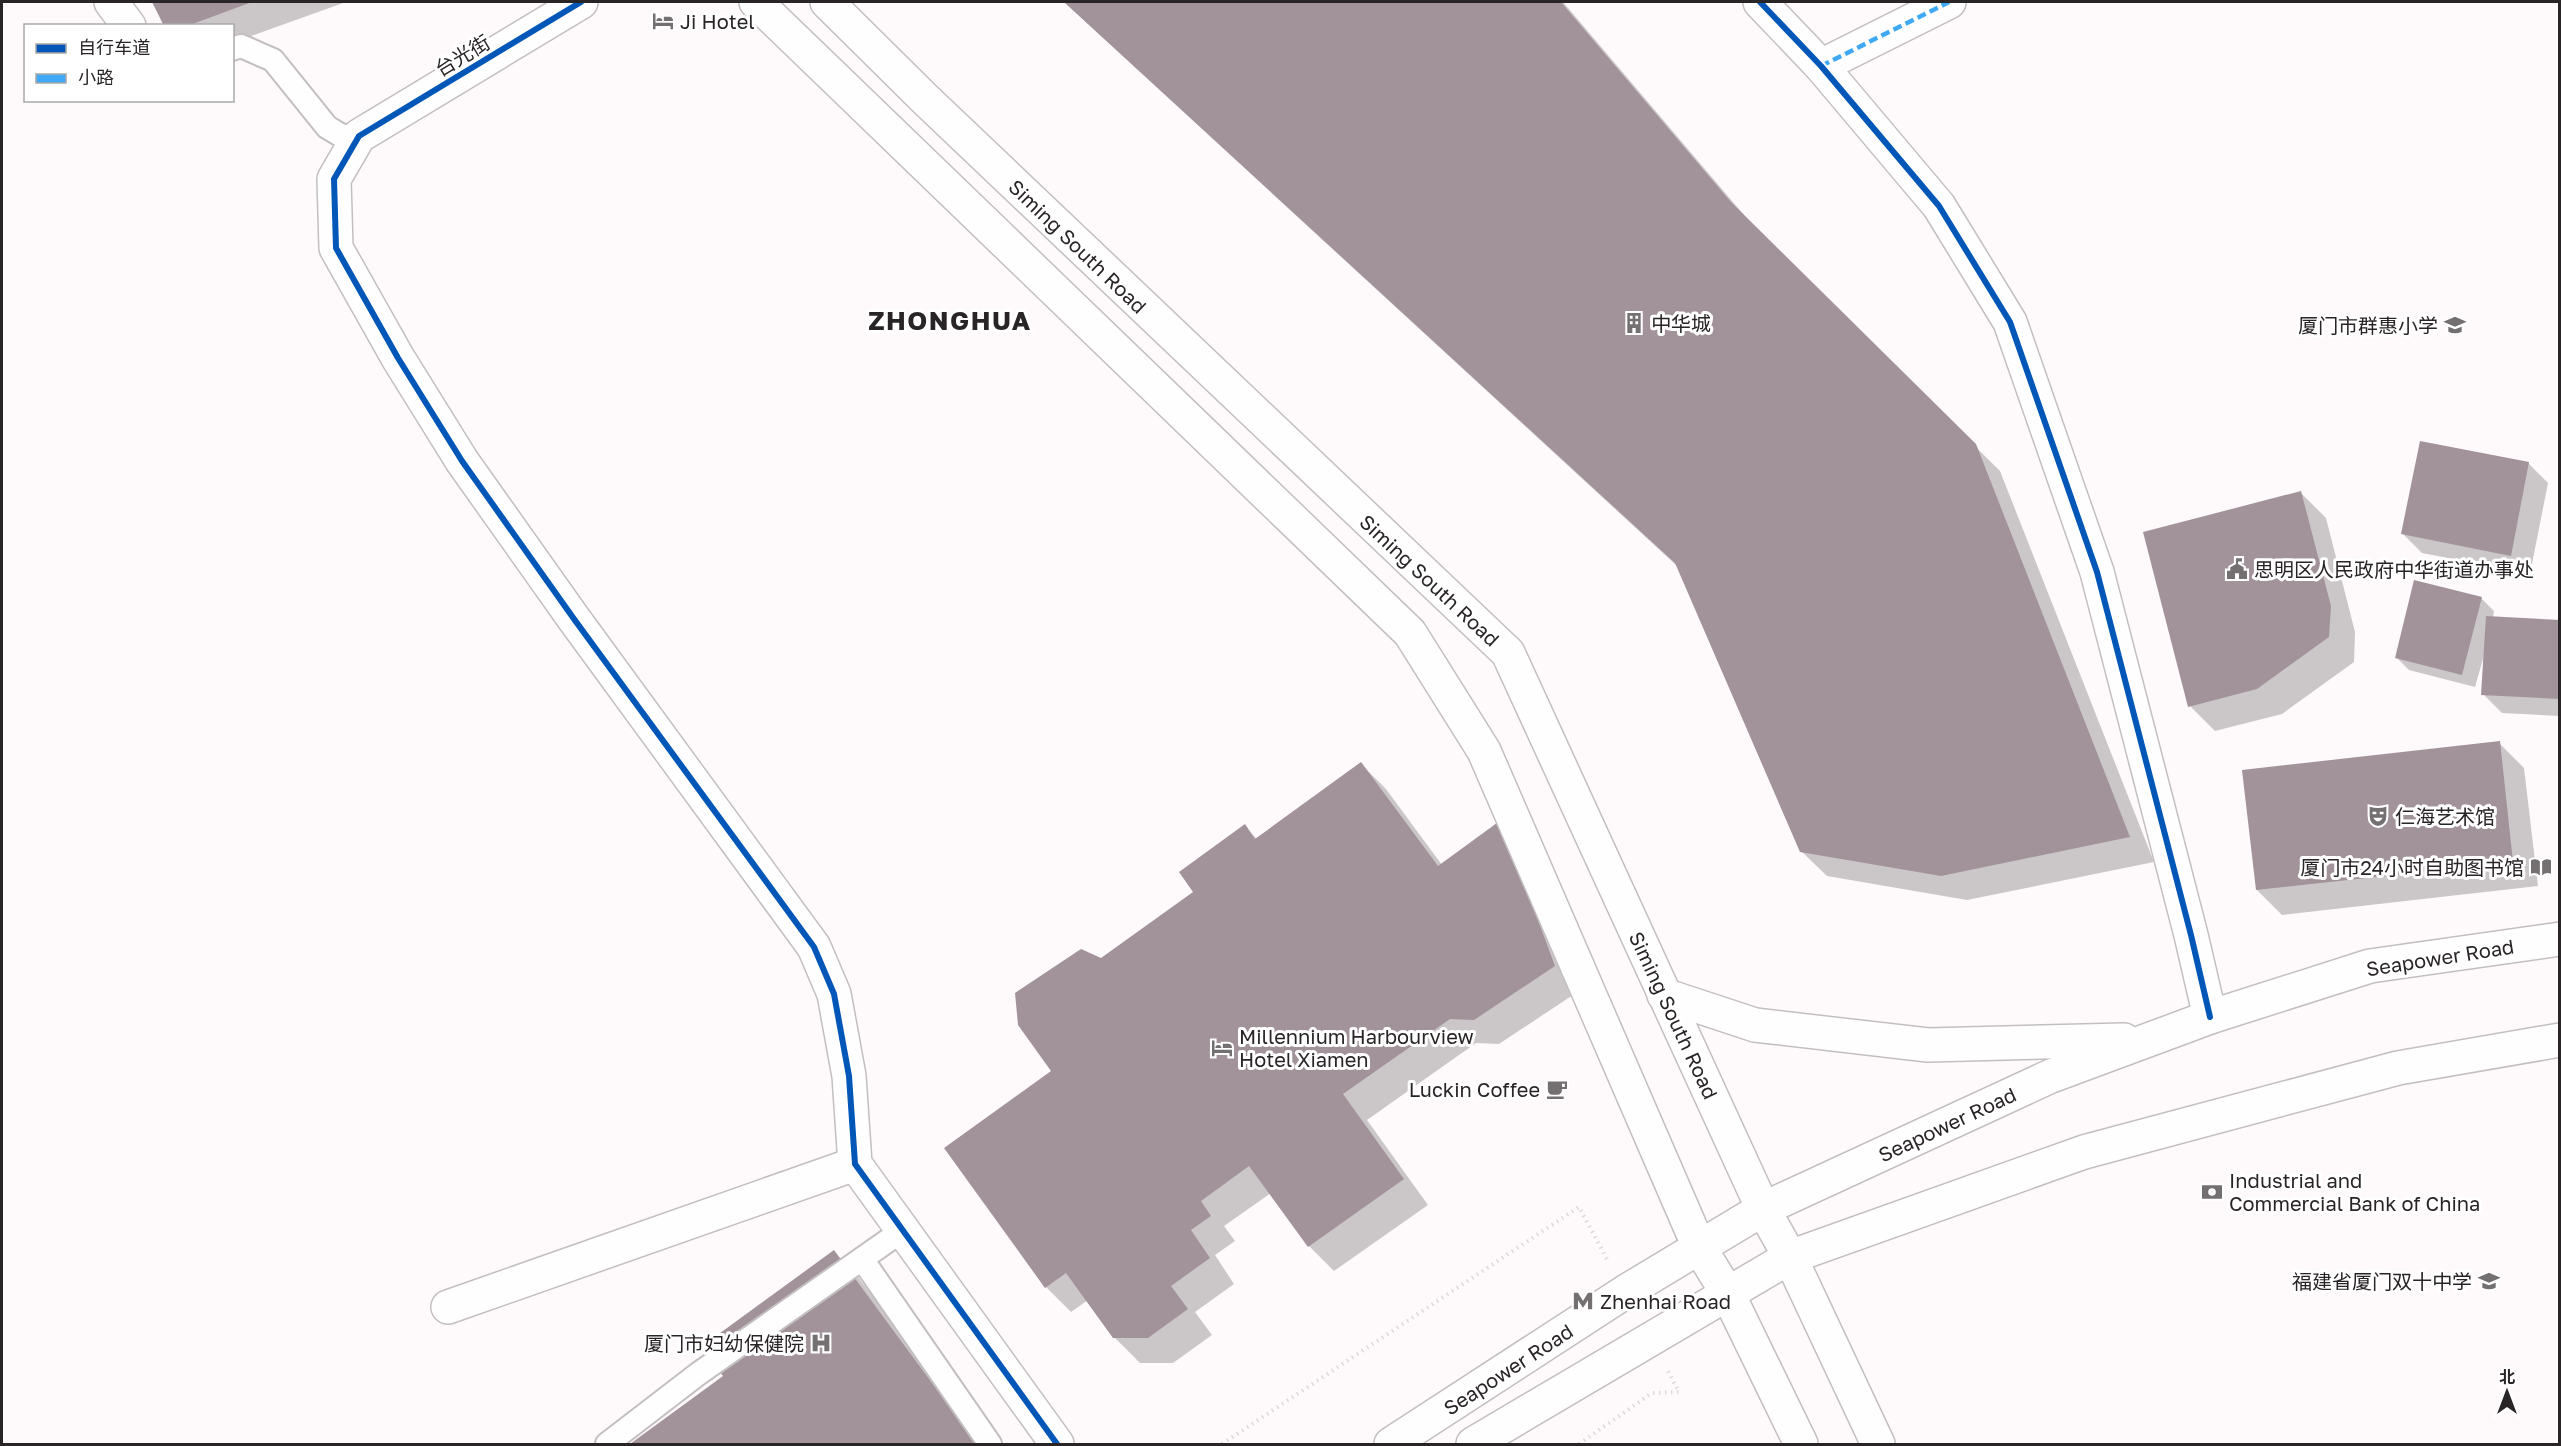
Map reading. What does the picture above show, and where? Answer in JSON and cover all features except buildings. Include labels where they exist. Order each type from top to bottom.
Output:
[{"type":"main road","points":[[111,2],[128,24]]},
{"type":"main road","name":"台光街","points":[[359,136],[581,2]]},
{"type":"main road","points":[[756,2],[1410,633],[1484,752],[1699,1247],[1728,1294],[1801,1444]]},
{"type":"main road","name":"Siming South Road","points":[[827,2],[925,99],[1508,653],[1763,1209],[1790,1257],[1878,1444]]},
{"type":"main road","points":[[1760,2],[1821,66],[1940,206],[2010,322],[2097,572],[2192,934],[2210,1017]]},
{"type":"main road","points":[[1821,66],[1949,2]]},
{"type":"main road","points":[[359,136],[334,179],[336,248],[398,358],[462,461],[574,619],[814,947],[834,994],[849,1076],[855,1164],[1057,1444]]},
{"type":"main road","name":"Seapower Road","points":[[1391,1444],[1625,1292],[1763,1209],[2051,1076],[2210,1017],[2370,966],[2559,939]]},
{"type":"main road","points":[[1664,995],[1755,1025],[1928,1046],[2149,1040]]},
{"type":"main road","points":[[1473,1444],[1790,1257],[2084,1152],[2398,1068],[2559,1040]]},
{"type":"main road","points":[[448,1307],[855,1164]]},
{"type":"lane","points":[[234,48],[241,46],[273,60],[284,70],[327,127],[342,136],[359,136]]},
{"type":"lane","points":[[607,1444],[698,1374],[903,1230]]},
{"type":"lane","points":[[862,1259],[990,1444]]},
{"type":"marked path","points":[[1821,66],[1949,2]]},
{"type":"cycle path","points":[[581,2],[359,136],[334,179],[336,248],[398,358],[462,461],[574,619],[814,947],[834,994],[849,1076],[855,1164],[1057,1444]]},
{"type":"cycle path","points":[[1760,2],[1821,66],[1939,206],[2010,322],[2097,572],[2210,1017]]},
{"type":"place","name":"Ji Hotel","points":[[663,21]]},
{"type":"place","name":"中华城","points":[[1634,323]]},
{"type":"place","name":"厦门市群惠小学","points":[[2455,325]]},
{"type":"place","name":"思明区人民政府中华街道办事处","points":[[2237,569]]},
{"type":"place","name":"仁海艺术馆","points":[[2378,816]]},
{"type":"place","name":"厦门市24小时自助图书馆","points":[[2541,867]]},
{"type":"place","name":"Millennium Harbourview Hotel Xiamen","points":[[1222,1048]]},
{"type":"place","name":"Luckin Coffee","points":[[1557,1089]]},
{"type":"place","name":"Industrial and Commercial Bank of China","points":[[2212,1192]]},
{"type":"place","name":"福建省厦门双十中学","points":[[2489,1281]]},
{"type":"place","name":"Zhenhai Road","points":[[1583,1301]]},
{"type":"place","name":"厦门市妇幼保健院","points":[[821,1343]]},
{"type":"district","name":"ZHONGHUA","points":[[950,320]]}]
